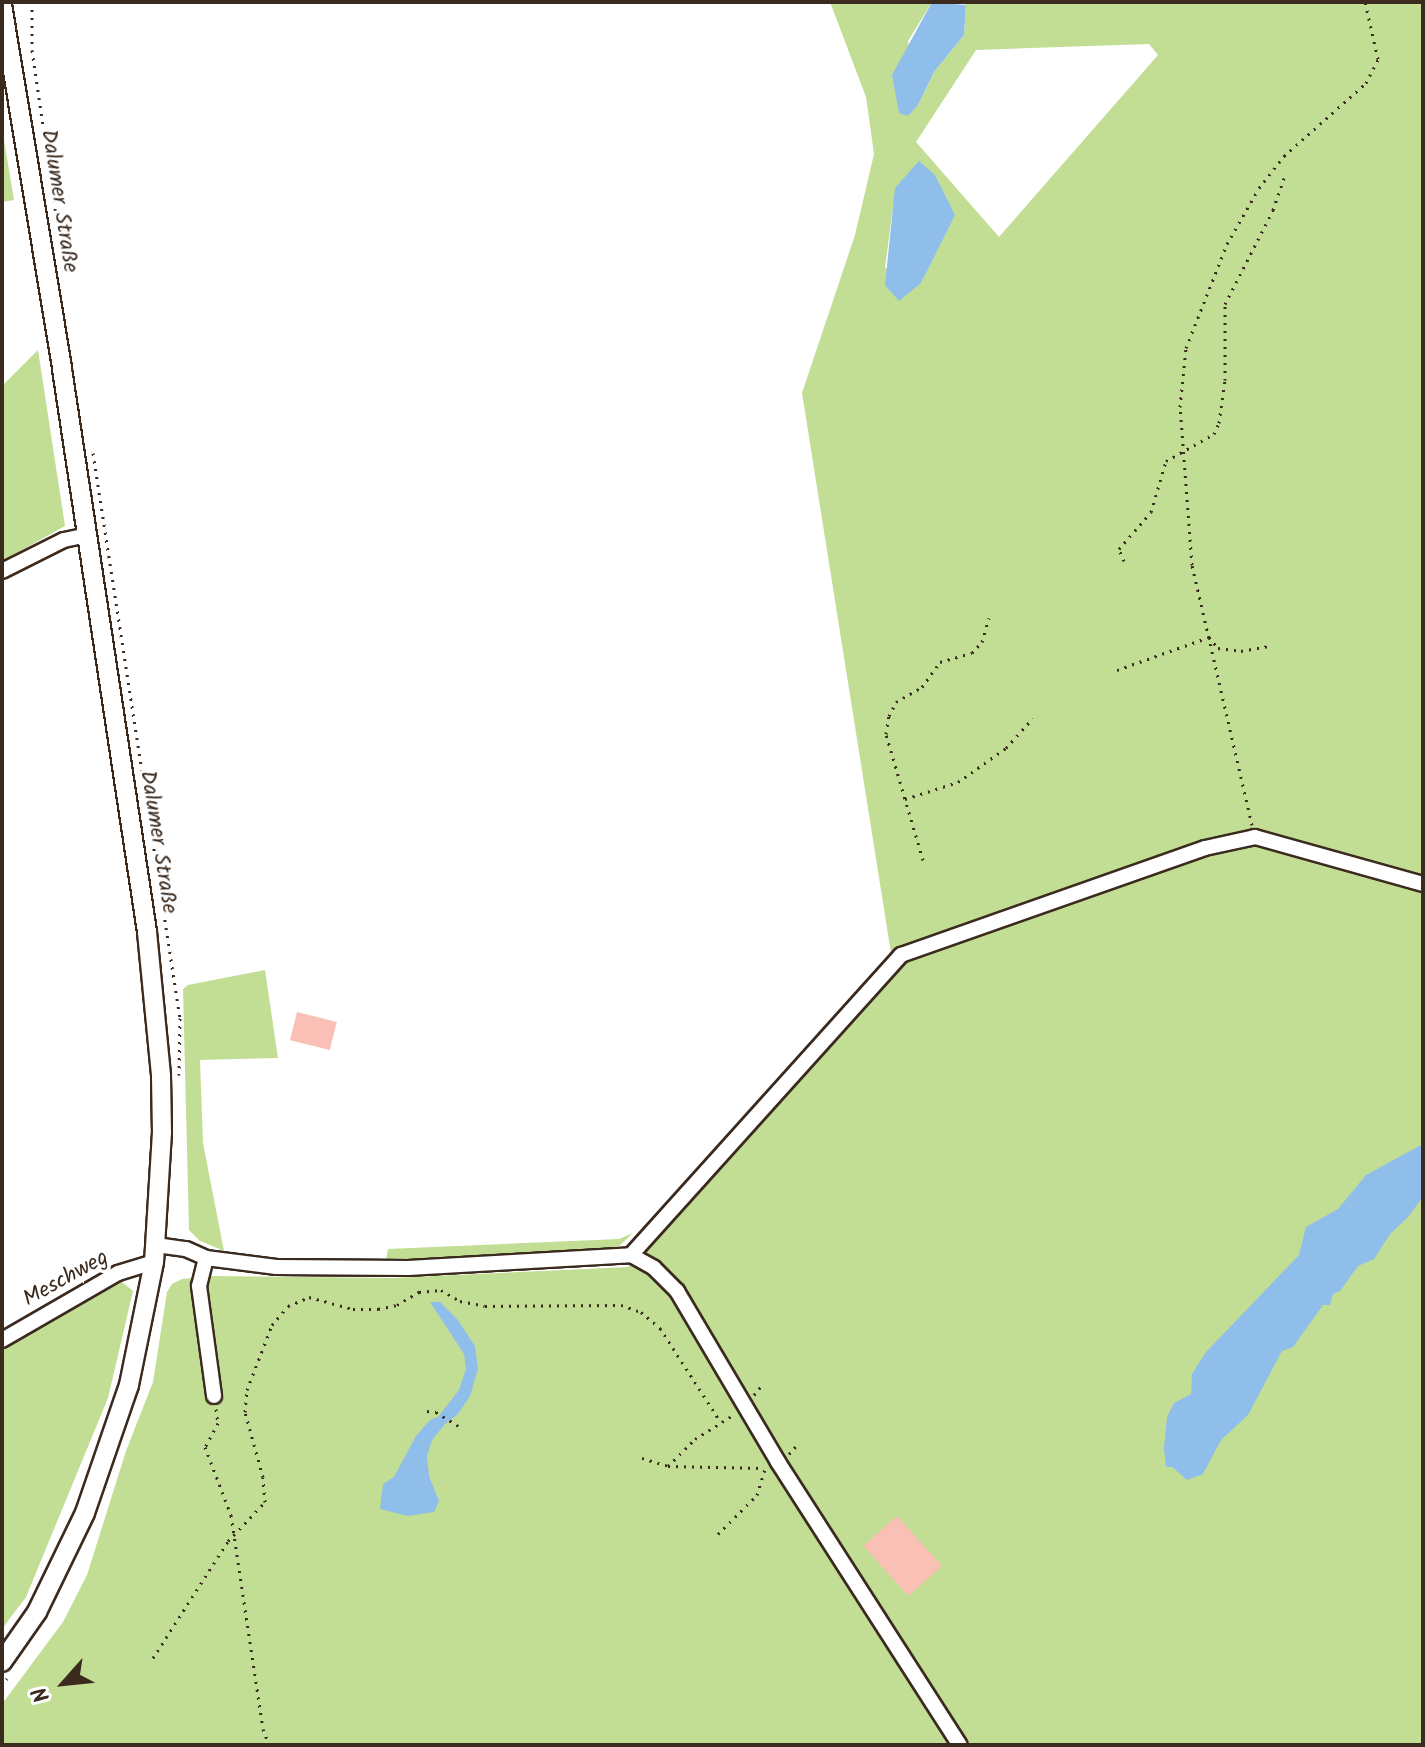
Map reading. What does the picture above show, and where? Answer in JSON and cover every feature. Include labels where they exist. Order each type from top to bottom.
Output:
[{"type":"main road","name":"Dalumer Straße","points":[[2,5],[145,917],[157,1020],[162,1132],[155,1254],[129,1385],[85,1513],[37,1612],[2,1662]]},
{"type":"street","points":[[2,571],[64,540],[87,535]]},
{"type":"street","points":[[631,1255],[901,955],[1205,848],[1255,837],[1423,884]]},
{"type":"street","points":[[155,1254],[186,1249],[206,1258],[276,1267],[408,1268],[631,1255],[654,1268],[677,1291],[744,1406],[771,1465],[960,1745]]},
{"type":"street","name":"Meschweg","points":[[2,1340],[155,1254]]},
{"type":"street","points":[[206,1258],[199,1286],[214,1396]]},
{"type":"path","points":[[1255,837],[1192,565],[1180,407],[1186,348],[1227,244],[1259,188],[1284,156],[1366,83],[1378,59],[1365,2]]},
{"type":"path","points":[[1124,561],[1119,549],[1151,512],[1166,461],[1214,434],[1219,423],[1225,380],[1225,304],[1273,210],[1286,173]]},
{"type":"path","points":[[923,860],[886,734],[889,716],[896,702],[922,687],[940,662],[972,653],[982,642],[989,618]]},
{"type":"path","points":[[1209,637],[1218,648],[1241,651],[1268,646]]},
{"type":"path","points":[[1117,670],[1209,637]]},
{"type":"path","points":[[905,799],[946,787],[983,766],[1006,748],[1033,718]]},
{"type":"path","points":[[153,1658],[162,1639],[234,1535],[265,1502],[263,1477],[245,1412],[247,1390],[272,1325],[288,1306],[309,1297],[353,1309],[397,1305],[419,1292],[441,1290],[460,1301],[485,1306],[621,1305],[641,1312],[660,1328],[720,1421]]},
{"type":"path","points":[[668,1466],[720,1421],[744,1406],[762,1385]]},
{"type":"path","points":[[214,1396],[218,1423],[205,1447],[224,1491],[234,1535],[263,1729],[269,1745]]},
{"type":"path","points":[[427,1411],[436,1412],[462,1428]]},
{"type":"path","points":[[642,1458],[668,1466],[771,1465],[757,1495],[718,1534]]},
{"type":"green space","points":[[830,2],[932,2],[908,41],[918,105],[934,72],[964,35],[966,5],[962,2],[1423,2],[1423,1745],[2,1745],[2,1704],[63,1622],[87,1575],[126,1451],[153,1382],[167,1292],[172,1284],[182,1279],[214,1276],[393,1278],[628,1267],[905,960],[891,953],[802,393],[855,235],[874,154],[866,97]],"holes":[[[1149,44],[1158,55],[999,237],[916,142],[976,50]],[[893,207],[932,259],[921,283],[885,268]]]},
{"type":"green space","points":[[2,128],[14,200],[2,202]]},
{"type":"green space","points":[[38,350],[65,526],[2,561],[2,386]]},
{"type":"green space","points":[[265,970],[278,1058],[200,1060],[203,1143],[224,1251],[200,1241],[189,1230],[183,989],[188,985]]},
{"type":"green space","points":[[633,1233],[619,1246],[608,1250],[386,1261],[388,1249],[619,1239]]},
{"type":"green space","points":[[122,1282],[133,1291],[108,1398],[26,1597],[2,1629],[2,1350]]},
{"type":"water","points":[[932,2],[966,5],[964,35],[934,72],[918,105],[908,116],[899,113],[892,75]]},
{"type":"water","points":[[919,161],[935,175],[955,215],[921,283],[899,301],[885,285],[895,188]]},
{"type":"water","points":[[1423,1146],[1423,1197],[1408,1217],[1390,1234],[1374,1259],[1358,1266],[1340,1291],[1333,1294],[1330,1305],[1323,1305],[1293,1347],[1282,1351],[1248,1415],[1221,1440],[1203,1474],[1187,1480],[1172,1467],[1166,1467],[1167,1417],[1174,1403],[1191,1394],[1192,1374],[1206,1352],[1299,1255],[1306,1227],[1338,1209],[1366,1175]]},
{"type":"water","points":[[430,1302],[440,1302],[457,1319],[475,1346],[478,1369],[470,1396],[458,1414],[432,1440],[427,1456],[429,1476],[439,1501],[434,1512],[408,1516],[380,1509],[383,1484],[394,1477],[416,1436],[430,1420],[438,1417],[459,1390],[466,1369],[464,1354]]},
{"type":"building","points":[[297,1012],[337,1022],[330,1050],[290,1040]]},
{"type":"building","points":[[897,1516],[942,1566],[908,1596],[864,1546]]}]
